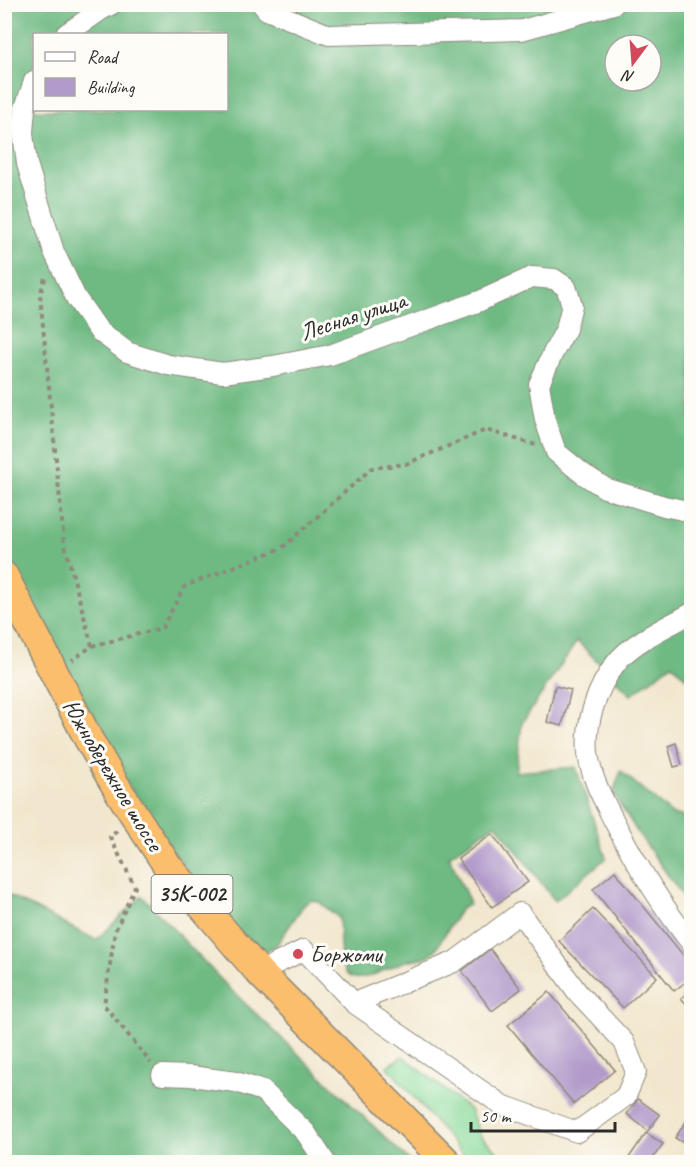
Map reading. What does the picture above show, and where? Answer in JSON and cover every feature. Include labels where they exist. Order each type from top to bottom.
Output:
[{"type":"highway","name":"Южнобережное шоссе","points":[[4,576],[120,793],[167,865],[253,979],[447,1162]]},
{"type":"highway","name":"Южнобережное шоссе","points":[[4,615],[75,750],[155,875],[424,1162]]},
{"type":"street","points":[[67,33],[112,4]]},
{"type":"street","points":[[262,4],[267,10],[329,35],[522,30],[614,4]]},
{"type":"street","name":"Лесная улица","points":[[33,84],[25,108],[23,133],[27,164],[54,252],[76,298],[99,331],[127,352],[168,365],[223,373],[330,355],[480,301],[532,277],[554,279],[566,287],[572,305],[566,329],[539,384],[545,420],[556,452]]},
{"type":"street","points":[[556,452],[605,488],[692,512]]},
{"type":"street","points":[[692,613],[641,641],[617,662],[599,691],[590,718],[588,752],[596,785],[624,840],[668,914],[692,944]]},
{"type":"street","points":[[253,979],[304,950],[354,1003],[502,1105],[578,1132],[626,1096],[636,1072],[624,1042],[578,993],[519,913],[454,962],[354,1003]]},
{"type":"street","points":[[162,1075],[236,1082],[263,1091],[306,1134],[325,1162]]},
{"type":"path","points":[[54,252],[40,295],[64,542],[92,646]]},
{"type":"path","points":[[54,673],[92,646],[162,628],[185,586],[282,548],[372,468],[406,464],[486,430],[556,452]]},
{"type":"path","points":[[122,826],[110,837],[135,886],[115,931],[104,1005],[162,1075]]},
{"type":"green space","points":[[4,5],[691,5],[691,683],[672,664],[631,695],[577,641],[522,723],[516,772],[576,767],[606,858],[555,901],[496,824],[449,856],[469,905],[462,907],[437,948],[423,958],[406,961],[369,976],[355,978],[345,972],[343,966],[339,918],[319,902],[311,900],[303,906],[276,946],[255,956],[177,857],[129,787],[15,575],[5,552]]},
{"type":"green space","points":[[621,771],[673,815],[691,817],[691,908],[613,793]]},
{"type":"green space","points":[[4,893],[96,940],[142,896],[227,986],[411,1162],[5,1162]]},
{"type":"green space","points":[[403,1056],[470,1110],[481,1137],[509,1162],[469,1162],[387,1066]]},
{"type":"building","points":[[555,686],[571,690],[562,726],[547,722]]},
{"type":"building","points":[[676,743],[682,765],[674,767],[668,746]]},
{"type":"building","points":[[492,834],[528,882],[492,907],[458,859]]},
{"type":"building","points":[[615,871],[692,966],[692,977],[674,991],[593,889]]},
{"type":"building","points":[[593,909],[657,977],[623,1008],[559,941]]},
{"type":"building","points":[[490,949],[521,989],[492,1011],[462,971]]},
{"type":"building","points":[[692,989],[692,1010],[681,998]]},
{"type":"building","points":[[549,992],[615,1070],[574,1104],[508,1025]]},
{"type":"building","points":[[638,1099],[660,1115],[648,1131],[627,1114]]},
{"type":"building","points":[[687,1120],[692,1123],[692,1148],[675,1138]]},
{"type":"building","points":[[646,1133],[663,1144],[650,1162],[626,1162]]},
{"type":"place","name":"Боржоми","points":[[298,954]]}]
